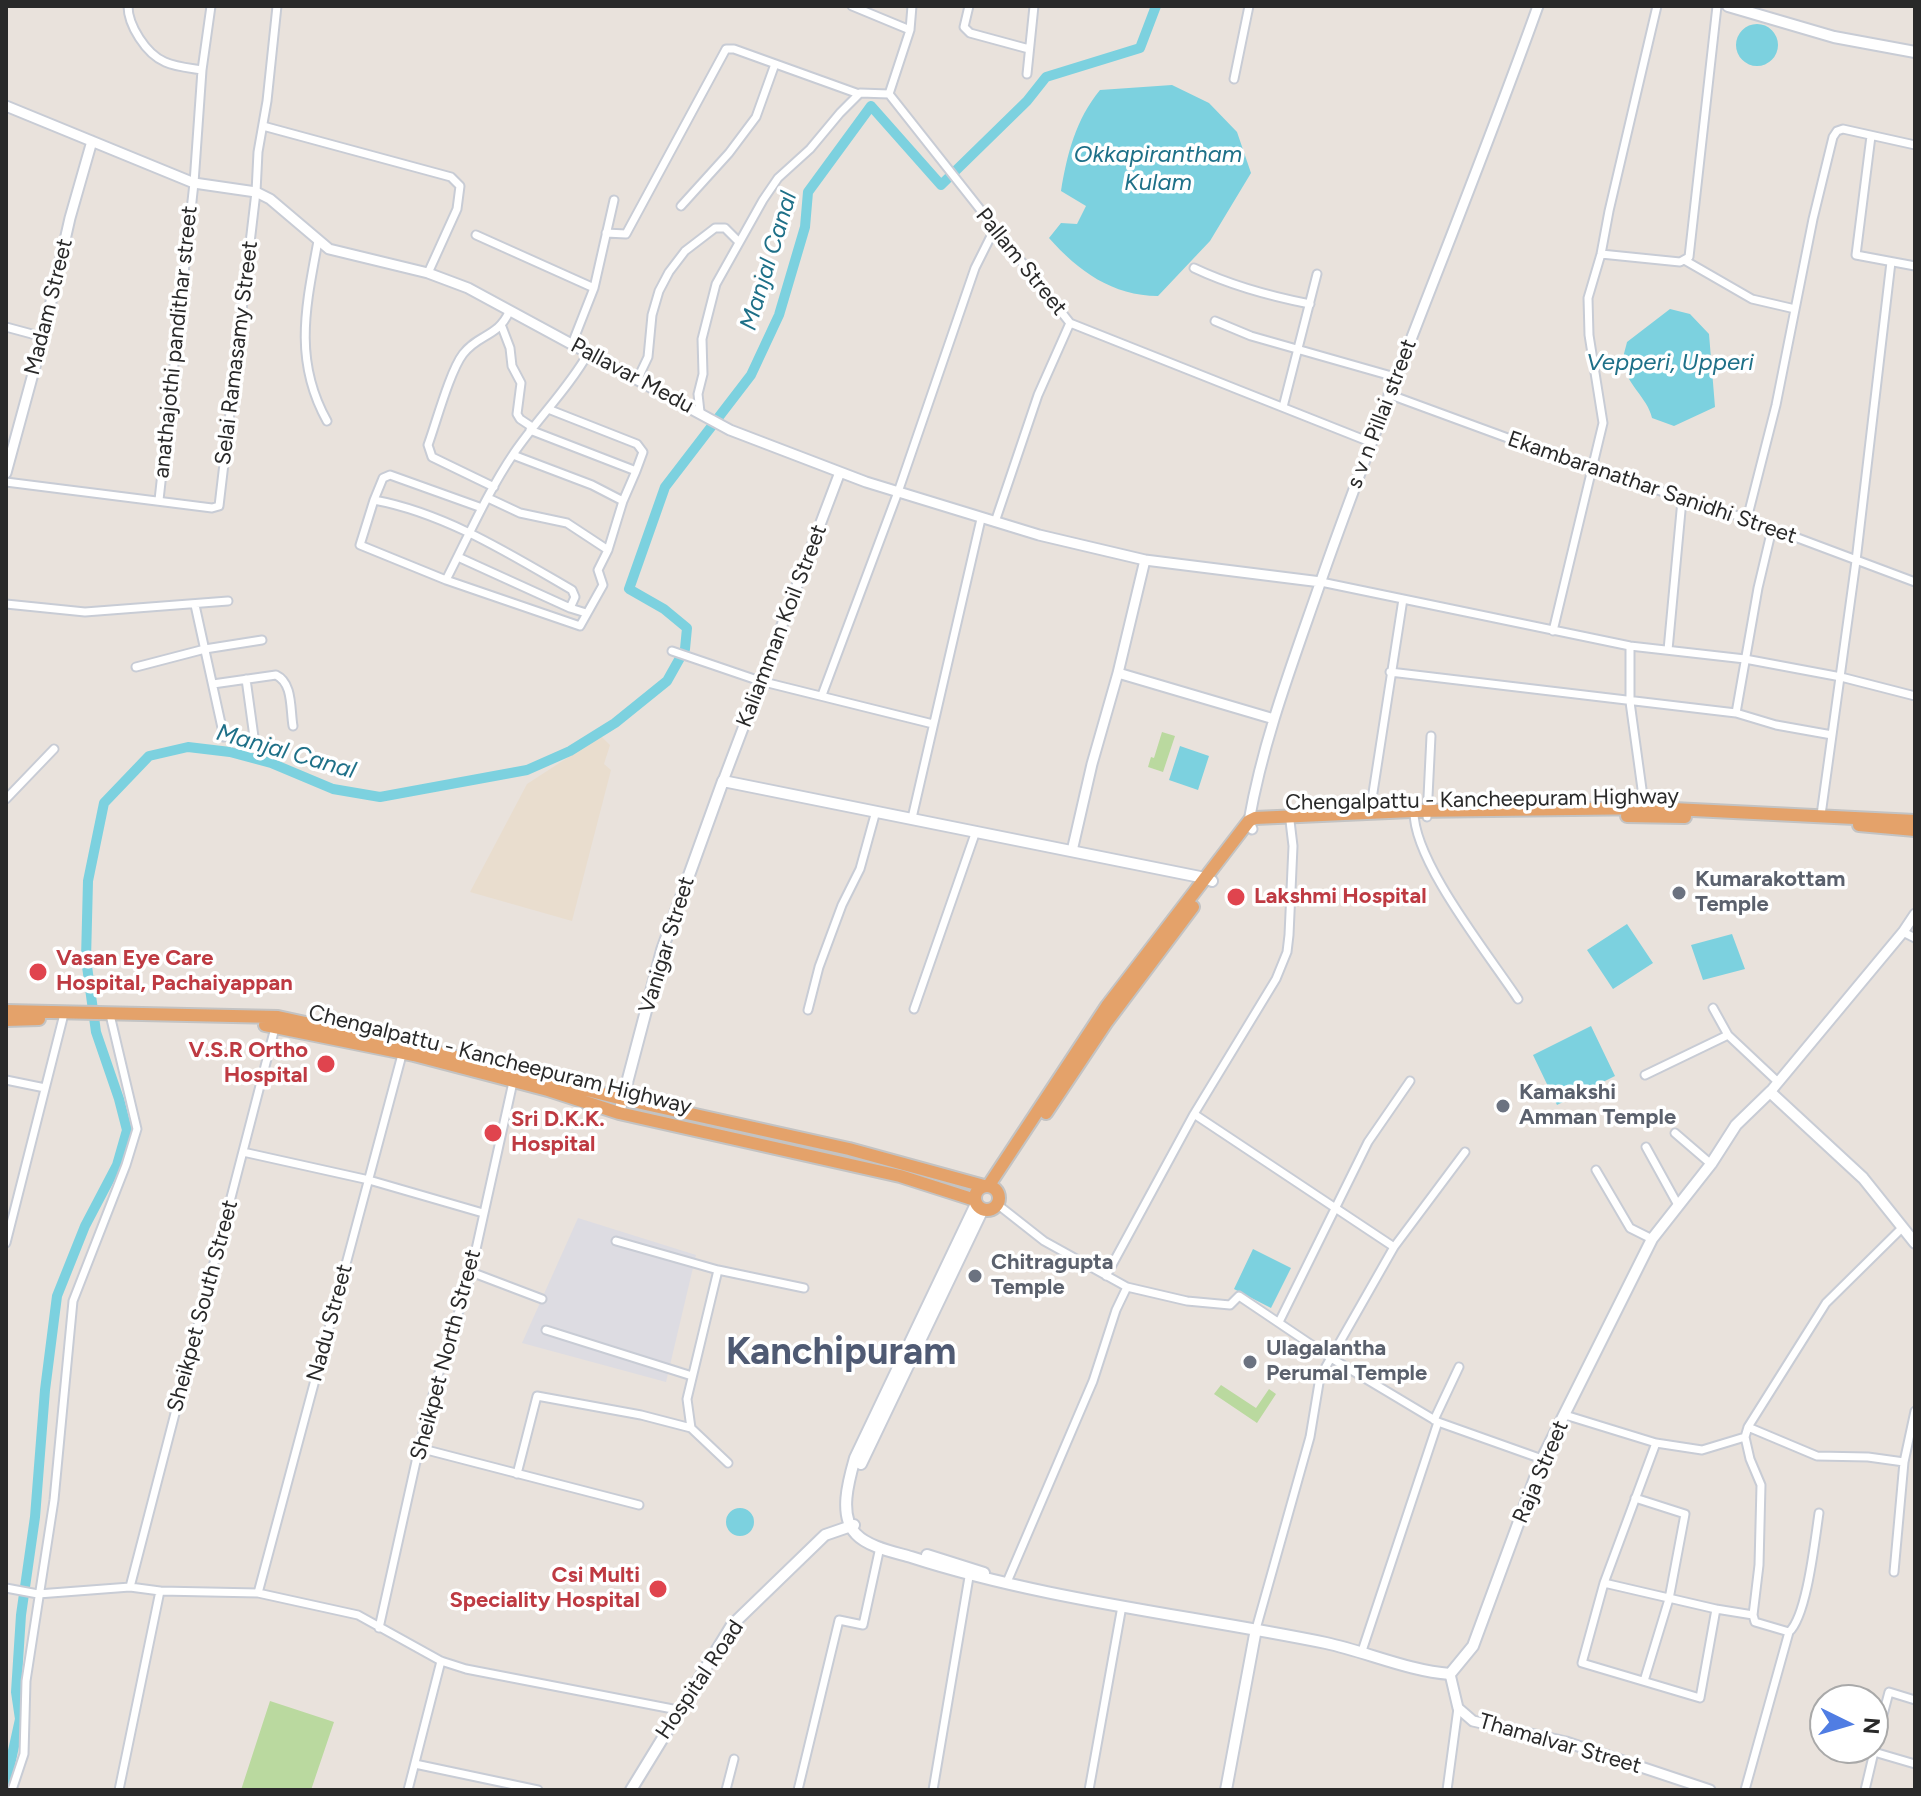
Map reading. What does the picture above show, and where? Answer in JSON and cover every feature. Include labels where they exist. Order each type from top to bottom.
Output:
[{"type":"highway","points":[[6,1011],[277,1021],[849,1149],[989,1187],[999,1197],[991,1210],[978,1205],[978,1190],[989,1187],[1250,825],[1268,816],[1370,812],[1646,813],[1821,815],[1915,821]]},
{"type":"highway","name":"Chengalpattu - Kancheepuram Highway","points":[[1646,813],[1915,830]]},
{"type":"highway","name":"Chengalpattu - Kancheepuram Highway","points":[[1250,825],[1420,814]]},
{"type":"highway","points":[[6,1020],[91,1016]]},
{"type":"highway","name":"Chengalpattu - Kancheepuram Highway","points":[[403,1049],[619,1113],[900,1176],[978,1205]]},
{"type":"main road","points":[[1730,7],[1834,37],[1915,52]]},
{"type":"main road","points":[[723,781],[1209,879]]},
{"type":"main road","name":"Vanigar Street","points":[[619,1113],[662,950],[723,781]]},
{"type":"main road","points":[[1770,1092],[1863,1178],[1915,1243]]},
{"type":"main road","name":"Raja Street","points":[[1450,1674],[1473,1646],[1542,1459],[1652,1239],[1711,1164],[1736,1125],[1770,1092]]},
{"type":"main road","points":[[978,1205],[861,1461],[853,1502],[853,1526],[857,1536],[880,1547],[1007,1582],[1362,1651],[1429,1673],[1450,1674]]},
{"type":"main road","points":[[853,1526],[875,1539],[970,1572]]},
{"type":"main road","name":"Hospital Road","points":[[631,1790],[732,1625],[825,1535],[853,1526]]},
{"type":"main road","points":[[1226,1790],[1256,1629]]},
{"type":"street","points":[[128,6],[128,18],[156,58],[168,64],[202,70]]},
{"type":"street","name":"anathajothi pandithar street","points":[[159,500],[211,6]]},
{"type":"street","points":[[6,106],[194,183],[256,192],[277,6]]},
{"type":"street","points":[[852,6],[910,30]]},
{"type":"street","points":[[606,233],[626,234],[723,52],[734,49],[859,94],[889,94],[910,30],[912,6]]},
{"type":"street","points":[[969,6],[964,27],[970,33],[1029,49]]},
{"type":"street","points":[[1027,74],[1034,6]]},
{"type":"street","points":[[1234,79],[1249,6]]},
{"type":"street","name":"s v n Pillai street","points":[[1250,825],[1254,791],[1274,719],[1370,442],[1538,6]]},
{"type":"street","points":[[1553,631],[1600,445],[1603,414],[1587,307],[1657,6]]},
{"type":"street","points":[[1686,261],[1691,253],[1717,6]]},
{"type":"street","points":[[681,206],[729,153],[756,117],[775,64]]},
{"type":"street","points":[[700,412],[698,394],[703,374],[702,339],[716,284],[778,178],[810,149],[859,94]]},
{"type":"street","name":"Pallam Street","points":[[889,94],[1070,323],[1370,442]]},
{"type":"street","points":[[263,126],[451,177],[460,186],[457,209],[428,273]]},
{"type":"street","points":[[1747,519],[1776,405],[1833,137],[1843,129],[1915,145]]},
{"type":"street","points":[[1871,136],[1856,256],[1915,266]]},
{"type":"street","name":"Madam Street","points":[[6,473],[92,141]]},
{"type":"street","name":"Pallavar Medu","points":[[256,192],[270,199],[329,249],[428,273],[468,288],[730,430],[840,472],[981,519],[1145,560],[1321,582]]},
{"type":"street","name":"Selai Ramasamy Street","points":[[159,500],[212,508],[219,506],[256,192]]},
{"type":"street","points":[[572,344],[594,288],[614,200]]},
{"type":"street","points":[[638,378],[648,357],[652,315],[659,291],[669,272],[685,251],[715,228],[725,228],[739,242]]},
{"type":"street","points":[[822,695],[898,492],[975,268],[994,230]]},
{"type":"street","points":[[476,235],[594,288]]},
{"type":"street","points":[[318,241],[304,315],[305,356],[316,401],[327,421]]},
{"type":"street","points":[[1601,254],[1686,261],[1752,299],[1795,309]]},
{"type":"street","points":[[1821,815],[1856,561],[1891,262]]},
{"type":"street","points":[[1194,268],[1227,284],[1310,304]]},
{"type":"street","points":[[1283,407],[1317,274]]},
{"type":"street","points":[[494,487],[432,457],[428,445],[462,355],[502,327],[509,312]]},
{"type":"street","points":[[1215,321],[1251,336],[1395,377]]},
{"type":"street","points":[[995,522],[1038,395],[1070,323]]},
{"type":"street","points":[[6,327],[43,337]]},
{"type":"street","points":[[502,327],[510,348],[512,366],[521,383],[517,414],[520,419],[531,429],[636,471]]},
{"type":"street","points":[[446,580],[469,532],[513,455],[576,375],[589,352]]},
{"type":"street","name":"Ekambaranathar Sanidhi Street","points":[[1388,394],[1592,469],[1747,519],[1915,582]]},
{"type":"street","points":[[482,508],[390,475],[383,478],[374,500],[361,547],[578,627],[603,585],[598,570],[643,452],[637,444],[548,409]]},
{"type":"street","points":[[513,455],[592,485],[623,501]]},
{"type":"street","name":"Kaliamman Koil Street","points":[[723,781],[840,472]]},
{"type":"street","points":[[6,482],[159,500]]},
{"type":"street","points":[[488,498],[520,513],[567,523],[608,550]]},
{"type":"street","points":[[374,500],[395,504],[469,532],[572,590],[575,597],[570,608]]},
{"type":"street","points":[[1668,650],[1682,500]]},
{"type":"street","points":[[912,818],[981,519]]},
{"type":"street","points":[[1736,713],[1758,588],[1772,529]]},
{"type":"street","points":[[458,557],[586,613]]},
{"type":"street","points":[[1072,851],[1145,560]]},
{"type":"street","points":[[1321,582],[1630,646],[1745,659],[1841,677],[1915,696]]},
{"type":"street","points":[[1370,812],[1403,599]]},
{"type":"street","points":[[6,604],[85,612],[228,601]]},
{"type":"street","points":[[195,605],[224,737]]},
{"type":"street","points":[[136,667],[205,649],[262,640]]},
{"type":"street","points":[[1630,646],[1630,702],[1646,813]]},
{"type":"street","points":[[672,651],[760,681],[933,724]]},
{"type":"street","points":[[1390,672],[1736,713],[1776,725],[1832,735]]},
{"type":"street","points":[[1118,673],[1274,719]]},
{"type":"street","points":[[213,684],[276,675],[283,678],[288,684],[293,726]]},
{"type":"street","points":[[246,679],[254,737]]},
{"type":"street","points":[[1431,736],[1419,842],[1434,874],[1518,999]]},
{"type":"street","points":[[6,799],[54,749]]},
{"type":"street","points":[[1254,791],[1256,803],[1268,816]]},
{"type":"street","points":[[808,1010],[819,967],[842,905],[860,869],[876,811]]},
{"type":"street","points":[[1106,1276],[1194,1114],[1276,979],[1287,952],[1292,890],[1290,821]]},
{"type":"street","points":[[914,1009],[976,831]]},
{"type":"street","name":"Raja Street","points":[[1770,1092],[1915,914]]},
{"type":"street","points":[[1903,932],[1915,938]]},
{"type":"street","points":[[1713,1008],[1728,1035],[1778,1082]]},
{"type":"street","points":[[12,1790],[24,1754],[26,1681],[54,1500],[73,1301],[137,1129],[130,1091],[109,1017]]},
{"type":"street","points":[[6,1243],[63,1018]]},
{"type":"street","name":"Sheikpet South Street","points":[[130,1587],[277,1021]]},
{"type":"street","points":[[1645,1075],[1728,1035]]},
{"type":"street","name":"Nadu Street","points":[[258,1593],[403,1049]]},
{"type":"street","points":[[6,1080],[45,1088]]},
{"type":"street","points":[[1279,1322],[1368,1142],[1410,1081]]},
{"type":"street","name":"Sheikpet North Street","points":[[379,1628],[419,1448],[441,1365],[471,1272],[513,1082]]},
{"type":"street","points":[[1194,1114],[1394,1247]]},
{"type":"street","points":[[1675,1133],[1711,1164]]},
{"type":"street","points":[[1646,1147],[1678,1205]]},
{"type":"street","points":[[243,1152],[369,1180],[483,1213]]},
{"type":"street","points":[[1256,1629],[1310,1437],[1320,1377],[1394,1247],[1465,1152]]},
{"type":"street","points":[[1596,1170],[1630,1228],[1652,1239]]},
{"type":"street","points":[[997,1204],[1044,1241],[1127,1287],[1187,1301],[1230,1305],[1239,1296],[1331,1358],[1436,1421],[1542,1459]]},
{"type":"street","points":[[1789,1632],[1755,1622],[1753,1615],[1759,1565],[1761,1485],[1745,1437],[1748,1427],[1826,1303],[1903,1227]]},
{"type":"street","points":[[616,1241],[718,1270],[804,1288]]},
{"type":"street","points":[[691,1428],[687,1399],[718,1270]]},
{"type":"street","points":[[471,1272],[542,1299]]},
{"type":"street","points":[[1007,1582],[1093,1381],[1116,1310],[1127,1287]]},
{"type":"street","points":[[546,1330],[692,1376]]},
{"type":"street","points":[[1362,1651],[1436,1421],[1459,1367]]},
{"type":"street","points":[[517,1474],[537,1396],[641,1415],[691,1428],[728,1463]]},
{"type":"street","points":[[1894,1572],[1904,1462],[1915,1411]]},
{"type":"street","points":[[1565,1415],[1656,1443],[1702,1450],[1745,1437]]},
{"type":"street","points":[[1748,1427],[1817,1456],[1868,1457],[1904,1462]]},
{"type":"street","points":[[1656,1443],[1604,1583],[1582,1663],[1700,1698],[1716,1609]]},
{"type":"street","points":[[419,1448],[639,1505]]},
{"type":"street","points":[[1904,1472],[1915,1474]]},
{"type":"street","points":[[1635,1498],[1685,1514],[1669,1599],[1644,1681]]},
{"type":"street","points":[[1745,1790],[1789,1632],[1795,1626],[1805,1592],[1819,1513]]},
{"type":"street","points":[[798,1790],[839,1620],[863,1625],[880,1547]]},
{"type":"street","points":[[933,1790],[970,1572]]},
{"type":"street","points":[[1604,1583],[1753,1615]]},
{"type":"street","points":[[6,1588],[38,1594],[130,1587],[160,1591],[258,1593],[358,1615],[441,1661],[466,1669],[678,1710]]},
{"type":"street","points":[[119,1790],[160,1591]]},
{"type":"street","points":[[1089,1790],[1122,1606]]},
{"type":"street","points":[[408,1790],[441,1661]]},
{"type":"street","points":[[1447,1790],[1458,1708],[1450,1674]]},
{"type":"street","points":[[1889,1692],[1915,1700]]},
{"type":"street","name":"Thamalvar Street","points":[[1458,1708],[1473,1721],[1566,1742],[1710,1790]]},
{"type":"street","points":[[1889,1756],[1915,1764]]},
{"type":"street","points":[[726,1790],[734,1759]]},
{"type":"street","points":[[415,1764],[538,1790]]},
{"type":"street","points":[[1865,1790],[1871,1764]]},
{"type":"shaded area","points":[[601,736],[610,745],[604,764],[611,770],[572,921],[470,892],[527,784]]},
{"type":"shaded area","points":[[578,1218],[696,1255],[666,1382],[522,1343]]},
{"type":"green space","points":[[1162,732],[1175,736],[1163,772],[1148,767]]},
{"type":"green space","points":[[1221,1385],[1256,1408],[1269,1389],[1276,1394],[1257,1423],[1214,1394]]},
{"type":"green space","points":[[270,1701],[334,1722],[311,1790],[241,1790]]},
{"type":"water","points":[[1757,24],[1772,30],[1778,45],[1772,60],[1757,66],[1742,60],[1736,45],[1742,30]]},
{"type":"water","name":"Okkapirantham Kulam","points":[[1172,85],[1209,103],[1237,132],[1251,173],[1210,241],[1158,296],[1142,295],[1111,286],[1084,271],[1049,238],[1061,223],[1077,224],[1086,206],[1061,191],[1074,138],[1100,90]]},
{"type":"water","name":"Vepperi, Upperi","points":[[1670,309],[1690,314],[1709,334],[1715,407],[1674,426],[1652,418],[1627,376],[1623,361],[1627,342]]},
{"type":"water","points":[[1180,746],[1209,756],[1198,790],[1169,780]]},
{"type":"water","points":[[1627,924],[1653,963],[1613,989],[1587,950]]},
{"type":"water","points":[[1732,934],[1745,969],[1703,980],[1691,945]]},
{"type":"water","points":[[1591,1026],[1615,1076],[1557,1105],[1533,1055]]},
{"type":"water","points":[[1253,1249],[1291,1268],[1271,1308],[1234,1289]]},
{"type":"water","points":[[740,1508],[750,1512],[754,1522],[750,1532],[740,1536],[730,1532],[726,1522],[730,1512]]},
{"type":"waterway","name":"Manjal Canal","points":[[6,1783],[20,1719],[16,1692],[21,1615],[35,1517],[45,1390],[57,1296],[85,1226],[117,1165],[127,1130],[96,1032],[86,959],[88,881],[104,803],[149,756],[188,747],[230,752],[271,763],[333,789],[380,797],[527,770],[570,751],[615,723],[667,681],[685,649],[687,628],[664,609],[629,589],[665,487],[751,375],[779,315],[805,227],[808,192],[871,106],[941,185],[1027,101],[1046,77],[1140,48],[1156,6]]},
{"type":"place","name":"Kumarakottam Temple","points":[[1679,893]]},
{"type":"place","name":"Lakshmi Hospital","points":[[1236,897]]},
{"type":"place","name":"Vasan Eye Care Hospital, Pachaiyappan","points":[[38,972]]},
{"type":"place","name":"V.S.R Ortho Hospital","points":[[326,1064]]},
{"type":"place","name":"Kamakshi Amman Temple","points":[[1503,1106]]},
{"type":"place","name":"Sri D.K.K. Hospital","points":[[493,1133]]},
{"type":"place","name":"Chitragupta Temple","points":[[975,1276]]},
{"type":"place","name":"Ulagalantha Perumal Temple","points":[[1250,1362]]},
{"type":"place","name":"Csi Multi Speciality Hospital","points":[[658,1589]]},
{"type":"district","name":"Kanchipuram","points":[[841,1353]]}]
